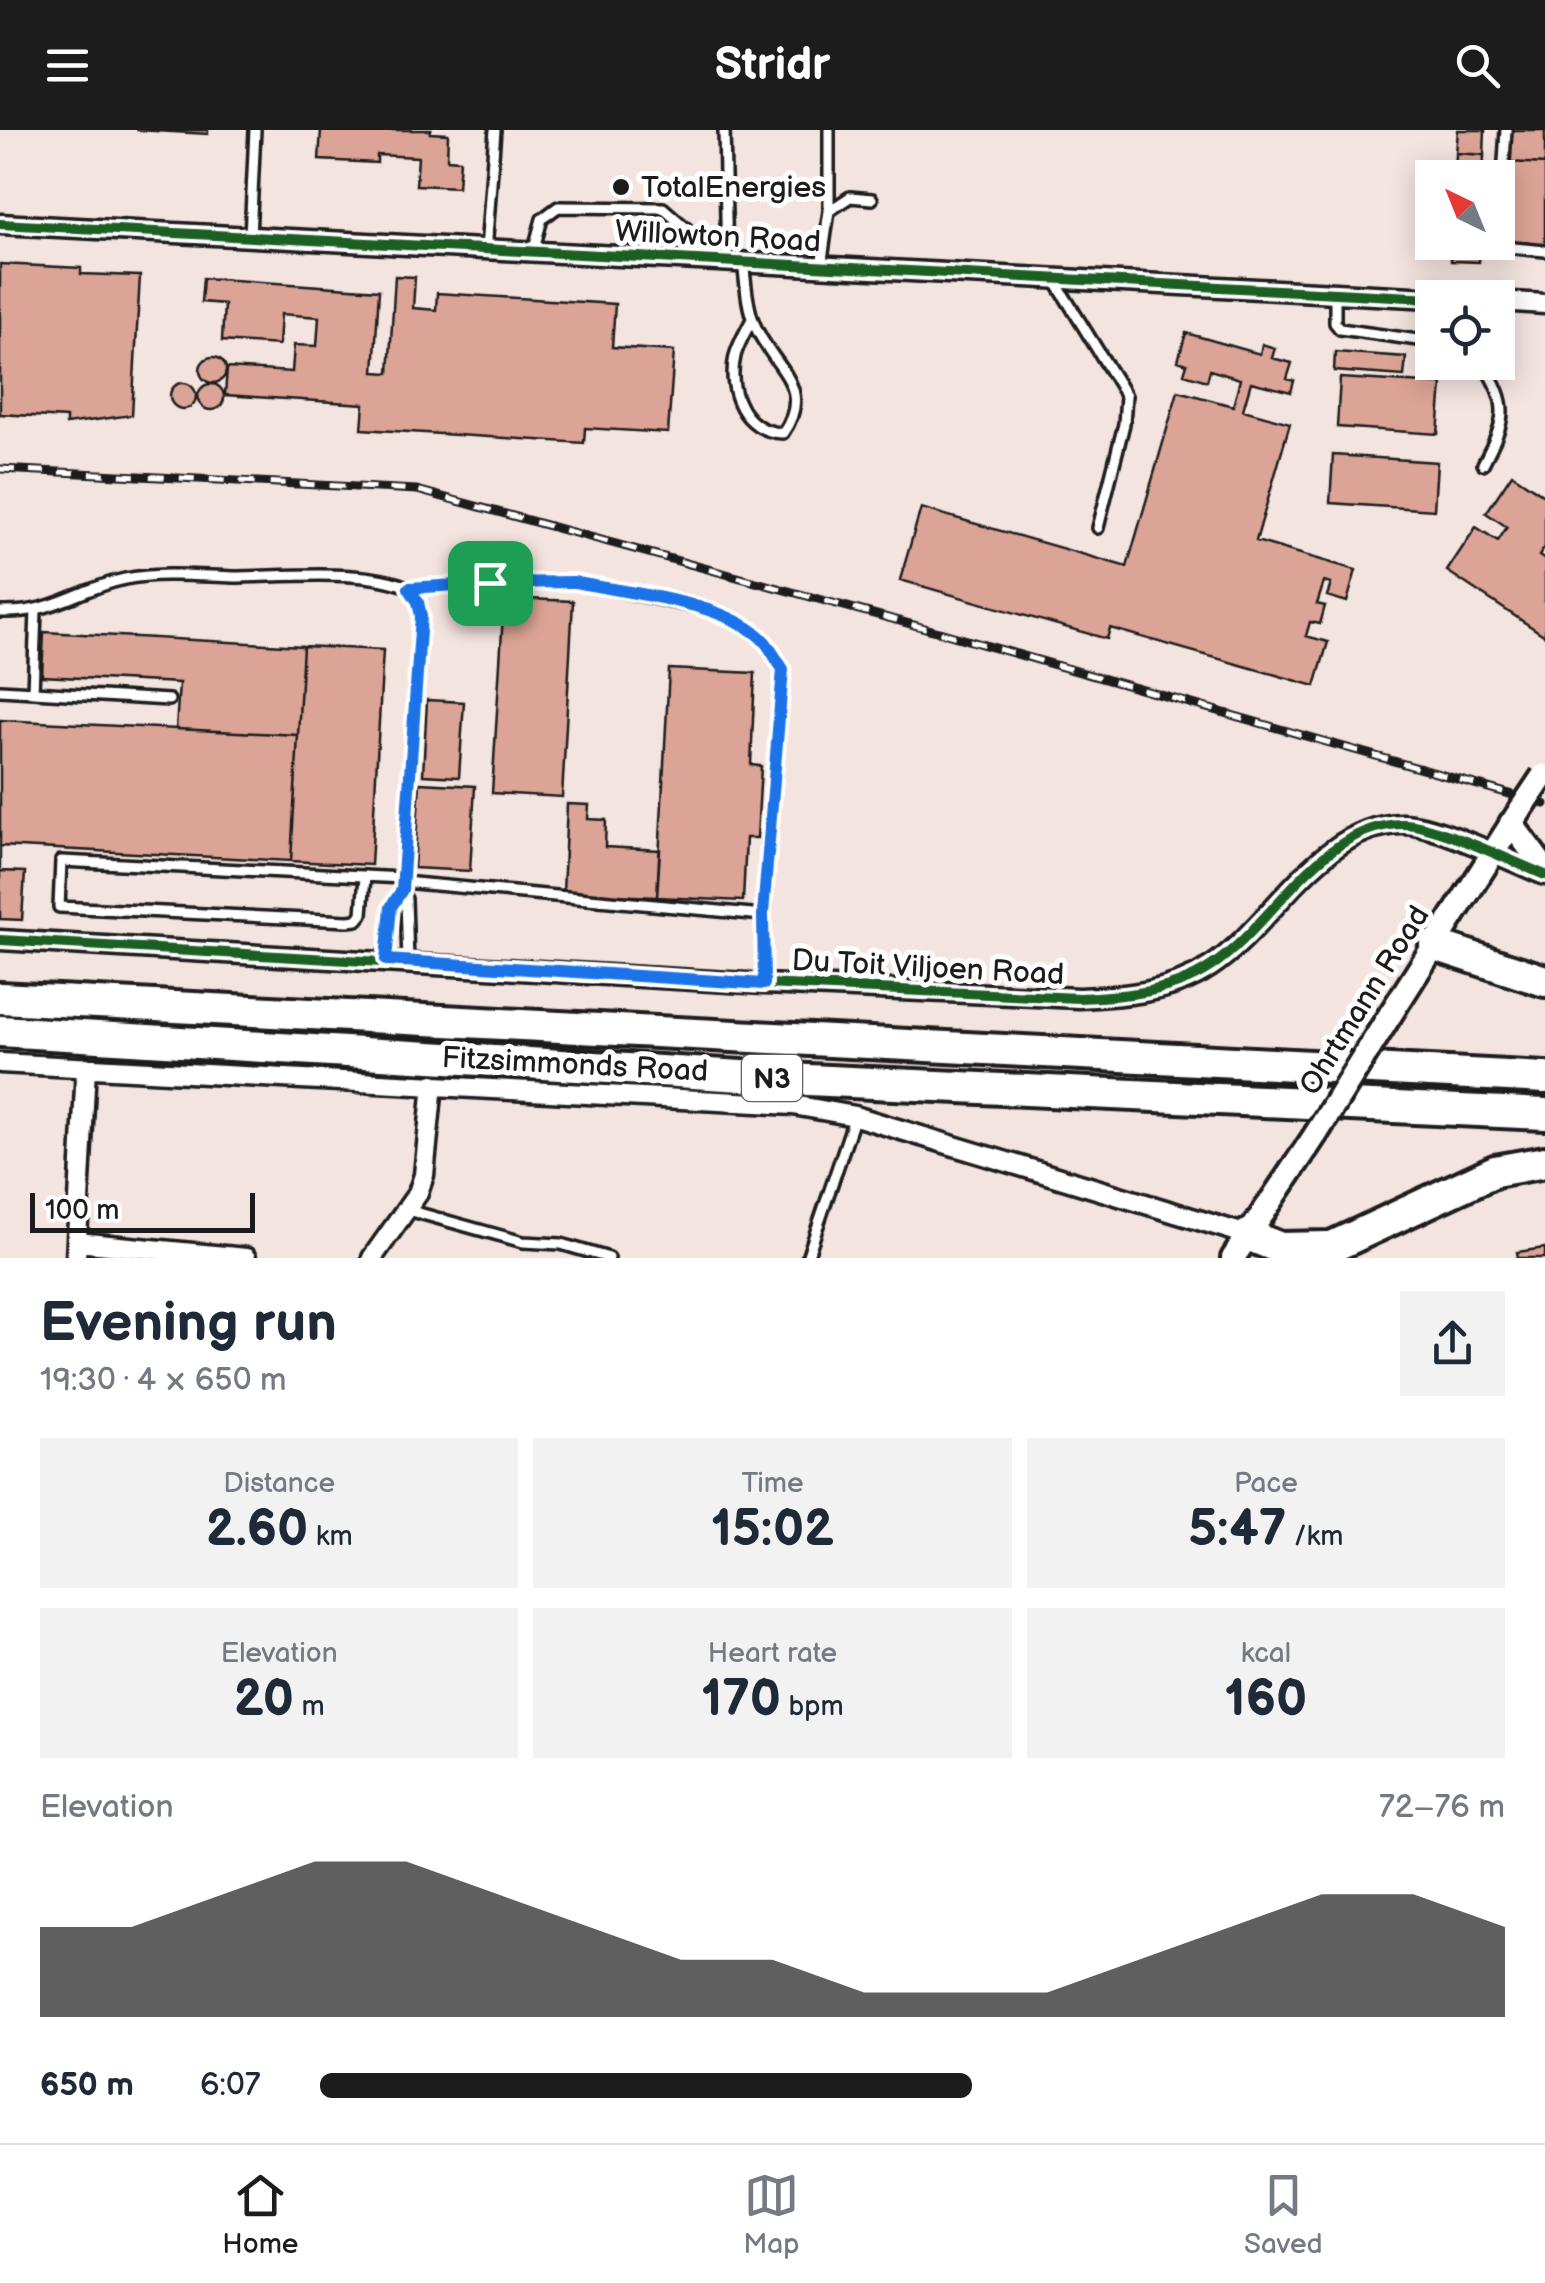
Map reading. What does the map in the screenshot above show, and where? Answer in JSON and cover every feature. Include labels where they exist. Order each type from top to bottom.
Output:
[{"type":"highway","points":[[1435,945],[1545,981]]},
{"type":"highway","name":"N3","points":[[0,998],[1545,1078]]},
{"type":"highway","name":"N3","points":[[0,1032],[808,1080],[1545,1114]]},
{"type":"highway","points":[[1240,1246],[1318,1252],[1495,1170],[1545,1162]]},
{"type":"main road","name":"Ohrtmann Road","points":[[1240,1246],[1316,1134],[1544,775]]},
{"type":"main road","points":[[1516,816],[1545,872]]},
{"type":"street","name":"Willowton Road","points":[[0,224],[1415,297]]},
{"type":"street","points":[[1515,303],[1545,304]]},
{"type":"street","name":"Du Toit Viljoen Road","points":[[0,940],[764,984],[1078,998],[1130,996],[1178,983],[1208,969],[1242,944],[1316,864],[1346,841],[1376,828],[1402,824],[1424,828],[1545,872]]},
{"type":"street","name":"Fitzsimmonds Road","points":[[0,1062],[774,1103],[856,1116],[1240,1246]]},
{"type":"street","points":[[86,1067],[76,1250],[246,1258]]},
{"type":"street","points":[[372,1258],[408,1210],[424,1175],[433,1084]]},
{"type":"lane","points":[[250,237],[255,130]]},
{"type":"lane","points":[[486,250],[495,130]]},
{"type":"lane","points":[[724,130],[727,261],[765,345],[792,382],[797,399],[794,416],[784,433],[758,428],[734,391],[736,354],[752,319]]},
{"type":"lane","points":[[822,266],[829,211],[829,130]]},
{"type":"lane","points":[[1506,130],[1499,240],[1504,247],[1545,251]]},
{"type":"lane","points":[[829,211],[850,196],[872,199]]},
{"type":"lane","points":[[532,252],[542,219],[558,207],[662,208],[727,261]]},
{"type":"lane","points":[[1055,281],[1126,396],[1124,424],[1098,528]]},
{"type":"lane","points":[[1335,294],[1334,323],[1340,329],[1415,340]]},
{"type":"lane","points":[[1482,464],[1503,426],[1504,412],[1493,380]]},
{"type":"lane","points":[[0,612],[36,612],[104,584],[148,576],[368,578],[409,588],[574,582],[709,610],[740,623],[765,642],[783,669],[763,914],[764,984]]},
{"type":"lane","points":[[408,962],[403,883],[421,616],[409,588]]},
{"type":"lane","points":[[32,692],[36,612]]},
{"type":"lane","points":[[0,690],[170,700]]},
{"type":"lane","points":[[365,876],[362,914],[357,920],[348,921],[59,907],[61,861],[365,876],[403,883],[763,914]]},
{"type":"lane","points":[[386,960],[391,907],[403,883]]},
{"type":"lane","points":[[807,1258],[856,1116]]},
{"type":"lane","points":[[408,1210],[523,1242],[561,1244],[608,1258]]},
{"type":"building","points":[[136,130],[208,130],[208,134]]},
{"type":"building","points":[[321,130],[431,130],[430,133],[448,134],[447,159],[460,160],[458,187],[416,185],[418,157],[377,155],[377,163],[319,160]]},
{"type":"building","points":[[1458,130],[1485,130],[1484,155],[1456,153]]},
{"type":"building","points":[[1509,130],[1545,130],[1545,164],[1508,160]]},
{"type":"building","points":[[1456,153],[1484,155],[1484,160],[1456,160]]},
{"type":"building","points":[[1515,162],[1545,164],[1545,246],[1515,245]]},
{"type":"building","points":[[0,264],[81,268],[81,274],[140,276],[132,415],[66,424],[66,418],[0,414]]},
{"type":"building","points":[[395,276],[415,277],[413,308],[436,310],[437,293],[615,304],[612,347],[674,351],[668,433],[585,428],[584,443],[362,429],[364,404],[225,395],[227,368],[292,372],[294,345],[317,346],[319,317],[281,314],[279,345],[222,341],[224,304],[201,302],[203,278],[379,290],[374,372],[389,373]]},
{"type":"building","points":[[1186,333],[1260,354],[1262,344],[1275,348],[1272,358],[1292,363],[1287,379],[1294,381],[1291,392],[1251,382],[1243,410],[1290,423],[1256,541],[1356,570],[1347,602],[1327,596],[1331,584],[1324,582],[1317,604],[1325,606],[1320,624],[1310,622],[1306,636],[1328,642],[1315,686],[1110,628],[1107,639],[900,580],[921,508],[1127,567],[1178,391],[1233,406],[1240,379],[1210,370],[1207,381],[1184,374],[1187,364],[1178,361]]},
{"type":"building","points":[[1335,352],[1406,357],[1404,376],[1334,371]]},
{"type":"building","points":[[213,357],[222,361],[226,370],[222,379],[213,383],[204,379],[200,370],[204,361]]},
{"type":"building","points":[[1340,378],[1442,384],[1438,434],[1337,427]]},
{"type":"building","points":[[183,383],[192,387],[196,396],[192,405],[183,409],[174,405],[170,396],[174,387]]},
{"type":"building","points":[[211,384],[220,388],[224,397],[220,406],[211,410],[202,406],[198,397],[202,388]]},
{"type":"building","points":[[1333,455],[1437,462],[1434,510],[1330,503]]},
{"type":"building","points":[[1512,474],[1545,496],[1545,547],[1539,556],[1545,560],[1545,636],[1447,571],[1476,527],[1498,541],[1507,527],[1486,513]]},
{"type":"building","points":[[504,598],[573,601],[562,797],[492,793]]},
{"type":"building","points":[[44,632],[303,646],[298,735],[176,729],[179,683],[42,676]]},
{"type":"building","points":[[303,646],[383,650],[371,865],[291,861]]},
{"type":"building","points":[[669,669],[755,673],[751,765],[761,766],[757,838],[746,838],[743,901],[657,897]]},
{"type":"building","points":[[427,700],[464,702],[459,777],[423,775]]},
{"type":"building","points":[[0,720],[298,735],[291,861],[0,846]]},
{"type":"building","points":[[420,783],[475,786],[470,871],[414,868]]},
{"type":"building","points":[[567,804],[589,805],[588,819],[606,820],[605,847],[660,850],[657,897],[563,893]]},
{"type":"building","points":[[0,871],[25,872],[22,920],[0,919]]},
{"type":"building","points":[[1545,1248],[1545,1258],[1518,1258],[1517,1252]]},
{"type":"railway","points":[[0,469],[417,490],[925,628],[1545,804]]},
{"type":"cycle path","points":[[0,224],[1415,297]]},
{"type":"cycle path","points":[[0,940],[1079,998],[1147,992],[1195,976],[1233,949],[1321,859],[1346,841],[1373,829],[1416,825],[1545,875]]},
{"type":"place","name":"TotalEnergies","points":[[621,187]]},
{"type":"route","points":[[574,582],[709,610],[740,623],[765,642],[783,669],[763,914],[764,984],[386,960],[391,907],[402,890],[421,616],[409,588],[490,583],[574,582]]}]
